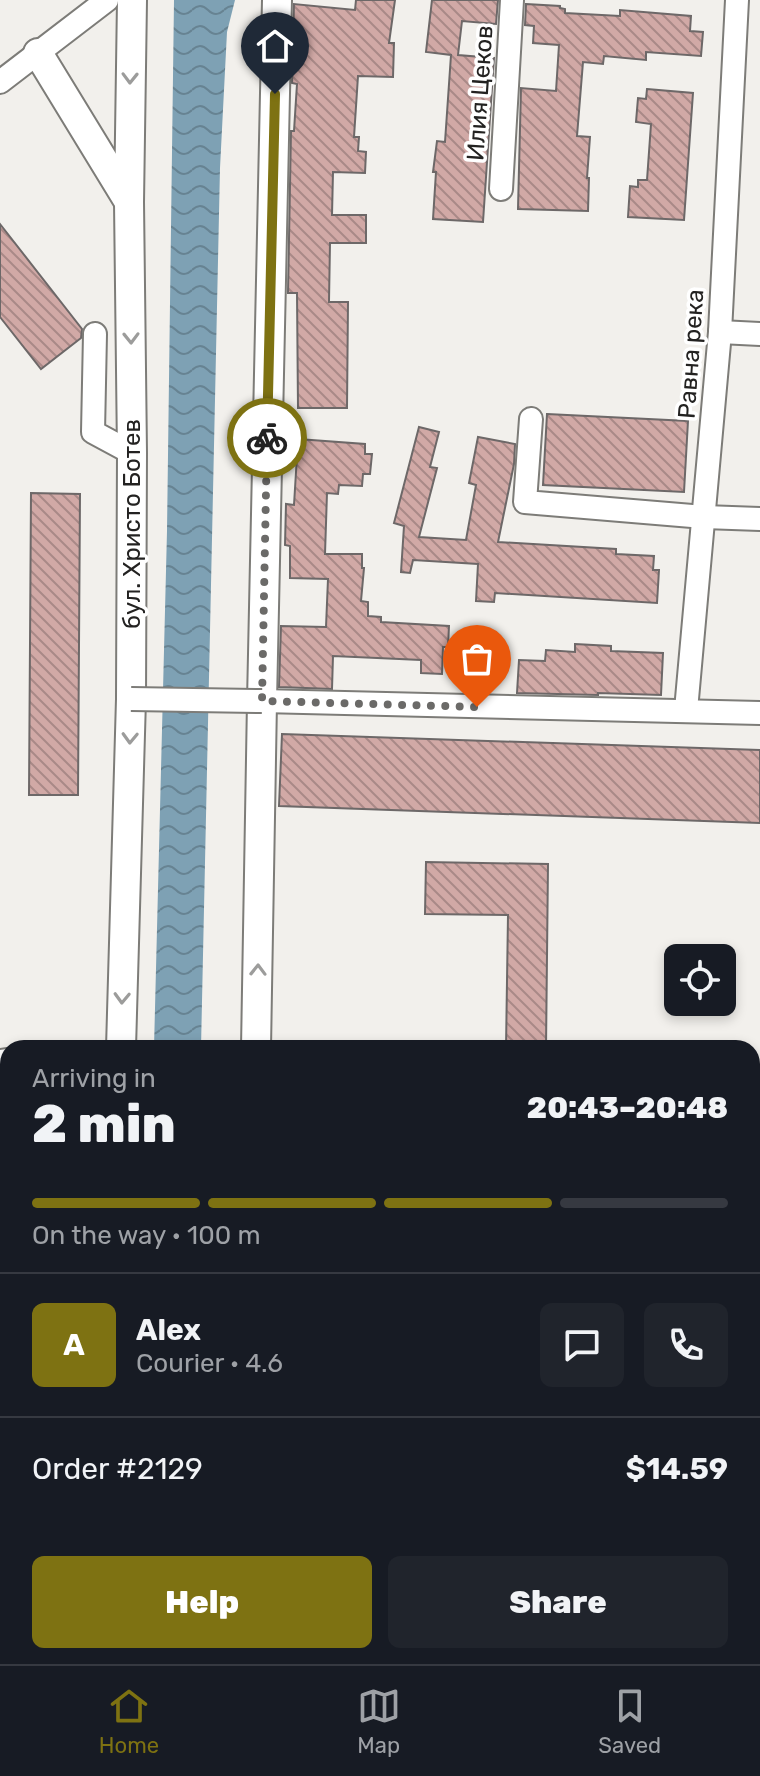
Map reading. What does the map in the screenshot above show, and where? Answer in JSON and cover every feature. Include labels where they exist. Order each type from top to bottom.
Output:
[{"type":"main road","name":"бул. Христо Ботев","points":[[121,1040],[131,699],[129,202],[132,0]]},
{"type":"main road","points":[[256,1040],[277,0]]},
{"type":"main road","points":[[38,53],[129,202]]},
{"type":"street","name":"Илия Цеков","points":[[501,189],[512,0]]},
{"type":"street","name":"Равна река","points":[[686,710],[720,332],[737,0]]},
{"type":"street","points":[[0,82],[102,1]]},
{"type":"street","points":[[720,332],[760,334]]},
{"type":"street","points":[[95,334],[93,432],[132,453]]},
{"type":"street","points":[[531,419],[525,502],[760,519]]},
{"type":"street","points":[[131,699],[760,713]]},
{"type":"water","points":[[174,0],[235,0],[227,32],[220,168],[201,1040],[154,1040],[167,531]]},
{"type":"building","points":[[356,0],[395,0],[389,43],[394,43],[393,77],[358,76],[354,137],[359,137],[358,151],[366,152],[365,173],[333,172],[332,215],[366,215],[366,243],[330,243],[329,302],[348,302],[347,408],[298,408],[297,293],[288,293],[291,131],[294,131],[297,84],[292,83],[294,4],[355,10]]},
{"type":"building","points":[[432,0],[498,0],[496,24],[462,21],[458,55],[494,58],[483,222],[433,219],[436,172],[433,172],[437,141],[445,142],[451,55],[426,52]]},
{"type":"building","points":[[526,4],[560,6],[565,13],[620,16],[620,10],[691,16],[690,31],[703,32],[701,56],[646,52],[646,60],[604,56],[603,64],[583,62],[577,136],[590,137],[588,211],[518,209],[521,88],[556,91],[559,45],[533,43],[534,26],[525,25]]},
{"type":"building","points":[[647,89],[693,93],[684,220],[628,217],[630,186],[638,187],[638,180],[647,180],[651,124],[636,122],[638,98],[646,99]]},
{"type":"building","points":[[0,224],[82,329],[81,338],[41,369],[0,317]]},
{"type":"building","points":[[547,414],[688,421],[684,492],[543,485]]},
{"type":"building","points":[[419,427],[439,432],[430,467],[437,468],[419,537],[466,540],[476,485],[469,483],[478,437],[515,444],[514,464],[498,542],[616,549],[616,554],[654,556],[653,570],[659,570],[657,603],[495,593],[494,602],[476,601],[478,564],[413,560],[410,573],[401,572],[404,526],[394,523]]},
{"type":"building","points":[[298,439],[365,444],[365,454],[372,454],[370,474],[363,474],[362,486],[339,485],[338,494],[327,493],[325,554],[362,554],[361,601],[368,602],[368,616],[381,617],[381,622],[449,626],[448,647],[443,647],[442,674],[421,673],[421,660],[333,656],[332,689],[279,687],[281,626],[326,627],[328,579],[290,578],[290,546],[285,545],[286,504],[294,505]]},
{"type":"building","points":[[31,493],[80,494],[78,795],[29,795]]},
{"type":"building","points":[[575,644],[611,646],[611,651],[663,653],[661,695],[517,693],[519,660],[545,661],[546,650],[575,652]]},
{"type":"building","points":[[282,734],[760,750],[760,823],[279,806]]},
{"type":"building","points":[[426,862],[548,864],[546,1040],[506,1040],[508,915],[425,914]]},
{"type":"way so far","points":[[267,438],[262,701],[477,707]]},
{"type":"route","points":[[267,438],[275,94]]}]
